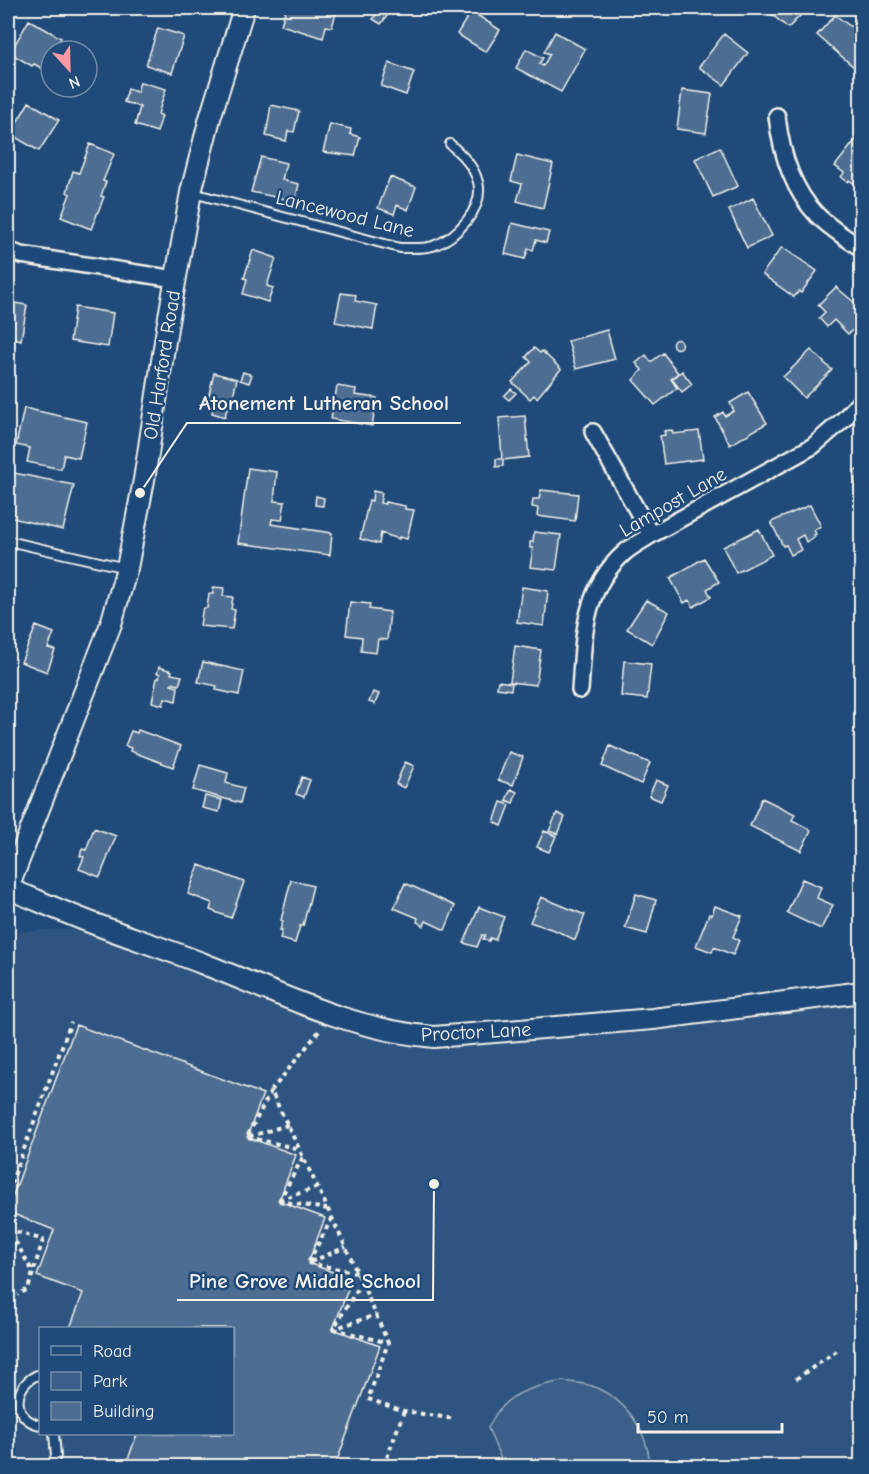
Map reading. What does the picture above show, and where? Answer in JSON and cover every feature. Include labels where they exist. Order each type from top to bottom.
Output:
[{"type":"street","name":"Old Harford Road","points":[[8,889],[111,624],[127,568],[144,480],[190,192],[210,117],[244,8]]},
{"type":"street","points":[[777,117],[780,144],[788,168],[803,197],[816,214],[861,249]]},
{"type":"street","points":[[8,250],[21,255],[175,279]]},
{"type":"street","name":"Lampost Lane","points":[[580,690],[589,606],[597,586],[609,569],[626,552],[651,535],[813,446],[843,420],[861,400]]},
{"type":"street","points":[[593,432],[651,535]]},
{"type":"street","name":"Proctor Lane","points":[[8,889],[204,964],[325,1014],[406,1035],[434,1036],[653,1019],[861,992]]},
{"type":"lane","name":"Lancewood Lane","points":[[190,192],[400,248],[422,249],[441,243],[451,236],[465,223],[477,204],[479,189],[476,175],[469,163],[450,144]]},
{"type":"lane","points":[[8,541],[127,568]]},
{"type":"lane","points":[[39,1375],[26,1382],[19,1397],[19,1406],[28,1420],[39,1425]]},
{"type":"lane","points":[[52,1467],[56,1456],[54,1435]]},
{"type":"path","points":[[8,1192],[70,1022]]},
{"type":"path","points":[[247,1137],[271,1091],[305,1048]]},
{"type":"path","points":[[271,1091],[362,1281],[388,1343],[368,1399],[404,1411],[455,1419]]},
{"type":"path","points":[[247,1137],[288,1125]]},
{"type":"path","points":[[247,1137],[299,1149]]},
{"type":"path","points":[[279,1201],[303,1157]]},
{"type":"path","points":[[279,1201],[318,1187]]},
{"type":"path","points":[[279,1201],[328,1209]]},
{"type":"path","points":[[308,1263],[332,1217]]},
{"type":"path","points":[[8,1229],[43,1240],[28,1289],[18,1295]]},
{"type":"path","points":[[8,1236],[17,1244],[33,1273]]},
{"type":"path","points":[[308,1263],[346,1247]]},
{"type":"path","points":[[308,1263],[358,1273]]},
{"type":"path","points":[[333,1329],[362,1281]]},
{"type":"path","points":[[333,1329],[376,1315]]},
{"type":"path","points":[[333,1329],[388,1343]]},
{"type":"path","points":[[796,1379],[838,1350]]},
{"type":"path","points":[[384,1467],[404,1411]]},
{"type":"shaded area","points":[[73,930],[172,960],[389,1035],[861,995],[861,1466],[8,1466],[8,958],[20,932]]},
{"type":"green space","points":[[564,1381],[592,1386],[615,1399],[625,1408],[640,1429],[650,1466],[504,1466],[488,1428],[497,1413],[504,1404],[519,1394]]},
{"type":"building","points":[[286,8],[317,8],[336,13],[332,27],[326,26],[323,38],[281,25]]},
{"type":"building","points":[[764,8],[808,8],[788,28]]},
{"type":"building","points":[[379,10],[387,16],[381,24],[373,19]]},
{"type":"building","points":[[471,11],[500,30],[486,52],[457,34]]},
{"type":"building","points":[[835,15],[862,35],[862,74],[817,35]]},
{"type":"building","points":[[29,20],[61,38],[39,39],[39,67],[34,64],[32,66],[10,53]]},
{"type":"building","points":[[158,28],[184,36],[172,73],[146,65]]},
{"type":"building","points":[[555,32],[585,49],[561,92],[516,68],[526,49],[543,58],[539,64],[543,66],[550,54],[544,52]]},
{"type":"building","points":[[724,34],[748,53],[724,85],[699,67]]},
{"type":"building","points":[[389,63],[414,72],[406,95],[381,86]]},
{"type":"building","points":[[140,82],[166,89],[158,114],[162,116],[157,132],[135,125],[140,107],[124,102],[128,89],[137,92]]},
{"type":"building","points":[[682,90],[712,94],[706,133],[677,129]]},
{"type":"building","points":[[29,102],[59,120],[39,151],[10,134]]},
{"type":"building","points":[[271,105],[299,111],[294,132],[288,131],[286,141],[266,136]]},
{"type":"building","points":[[330,124],[351,129],[350,134],[360,137],[355,156],[323,152]]},
{"type":"building","points":[[857,138],[862,141],[862,189],[841,177],[844,173],[835,166]]},
{"type":"building","points":[[90,144],[114,154],[103,181],[106,182],[101,196],[104,197],[91,229],[61,217],[70,194],[67,192],[73,171],[79,173]]},
{"type":"building","points":[[720,147],[738,186],[713,197],[695,159]]},
{"type":"building","points":[[517,155],[553,164],[543,208],[517,201],[522,184],[511,181]]},
{"type":"building","points":[[261,157],[286,163],[282,180],[299,184],[295,201],[251,192]]},
{"type":"building","points":[[390,177],[416,187],[408,210],[397,205],[394,214],[378,208]]},
{"type":"building","points":[[753,198],[772,236],[747,248],[729,210]]},
{"type":"building","points":[[512,223],[549,232],[546,243],[536,240],[533,250],[528,249],[525,259],[505,254]]},
{"type":"building","points":[[782,247],[817,271],[801,293],[799,291],[794,297],[762,274]]},
{"type":"building","points":[[253,250],[276,258],[267,286],[273,288],[268,302],[243,294],[247,279],[244,278]]},
{"type":"building","points":[[836,287],[862,309],[862,322],[848,334],[834,320],[827,327],[819,318],[825,312],[818,305]]},
{"type":"building","points":[[341,293],[356,295],[355,301],[377,305],[373,329],[335,322]]},
{"type":"building","points":[[8,302],[27,305],[21,340],[8,337]]},
{"type":"building","points":[[75,307],[113,313],[108,347],[70,341]]},
{"type":"building","points":[[607,330],[615,359],[576,369],[568,341]]},
{"type":"building","points":[[677,339],[682,344],[677,349],[672,344]]},
{"type":"building","points":[[534,348],[540,353],[542,351],[561,369],[537,398],[534,395],[530,399],[512,382],[531,362],[526,357]]},
{"type":"building","points":[[811,350],[832,370],[804,398],[783,377]]},
{"type":"building","points":[[663,353],[678,373],[671,379],[677,388],[655,405],[633,380],[642,370],[636,363],[646,355],[651,362]]},
{"type":"building","points":[[682,371],[692,384],[682,392],[672,379]]},
{"type":"building","points":[[243,372],[252,375],[249,383],[240,380]]},
{"type":"building","points":[[214,373],[237,379],[230,409],[227,408],[225,417],[212,413],[214,405],[207,403]]},
{"type":"building","points":[[337,386],[356,389],[355,395],[377,398],[372,426],[331,419]]},
{"type":"building","points":[[511,389],[516,393],[509,400],[504,396]]},
{"type":"building","points":[[748,392],[767,423],[730,445],[715,417],[723,412],[725,416],[734,411],[730,403]]},
{"type":"building","points":[[24,408],[87,422],[79,458],[64,455],[61,469],[27,462],[30,448],[16,445]]},
{"type":"building","points":[[525,416],[529,457],[503,460],[503,466],[496,467],[496,459],[502,459],[499,418]]},
{"type":"building","points":[[672,430],[673,434],[699,431],[703,459],[664,464],[660,436],[665,435],[664,431]]},
{"type":"building","points":[[248,468],[277,472],[274,501],[285,502],[282,520],[272,519],[271,524],[332,533],[330,555],[238,543]]},
{"type":"building","points":[[854,470],[862,470],[862,508],[858,508],[856,499]]},
{"type":"building","points":[[9,472],[74,485],[63,530],[8,517]]},
{"type":"building","points":[[541,490],[578,494],[575,521],[537,516],[538,508],[532,507],[533,499],[539,499]]},
{"type":"building","points":[[373,491],[382,493],[380,503],[405,506],[405,509],[414,510],[407,539],[381,533],[379,544],[360,539]]},
{"type":"building","points":[[316,496],[324,498],[323,506],[315,505]]},
{"type":"building","points":[[810,505],[821,526],[814,530],[815,537],[806,542],[803,535],[796,539],[801,550],[791,555],[786,545],[783,546],[771,522]]},
{"type":"building","points":[[759,529],[772,555],[736,573],[723,547]]},
{"type":"building","points":[[534,532],[561,535],[556,570],[530,567],[533,548],[530,548],[530,542],[533,542]]},
{"type":"building","points":[[704,558],[719,582],[707,589],[711,597],[693,607],[689,600],[684,603],[670,578]]},
{"type":"building","points":[[213,587],[224,588],[223,596],[233,597],[231,609],[235,610],[232,629],[200,626],[202,612],[204,608],[207,608],[209,594],[213,594]]},
{"type":"building","points":[[522,587],[548,591],[544,626],[517,622]]},
{"type":"building","points":[[646,600],[669,612],[652,644],[627,629]]},
{"type":"building","points":[[350,602],[370,604],[369,609],[390,612],[387,640],[378,639],[376,653],[361,651],[362,637],[346,635]]},
{"type":"building","points":[[36,626],[54,633],[48,648],[55,650],[47,672],[21,662]]},
{"type":"building","points":[[515,646],[541,650],[536,685],[510,682]]},
{"type":"building","points":[[624,661],[651,664],[647,699],[621,696]]},
{"type":"building","points":[[203,662],[244,671],[239,695],[216,690],[217,686],[198,682]]},
{"type":"building","points":[[159,667],[172,671],[171,674],[182,676],[179,685],[172,683],[171,685],[178,687],[176,701],[165,698],[163,705],[152,702],[160,674],[157,673]]},
{"type":"building","points":[[498,681],[512,683],[511,690],[497,688]]},
{"type":"building","points":[[373,692],[379,694],[375,704],[369,702]]},
{"type":"building","points":[[138,730],[181,746],[173,767],[130,751],[131,748],[125,746],[131,731],[137,733]]},
{"type":"building","points":[[610,746],[650,763],[641,784],[602,766]]},
{"type":"building","points":[[509,752],[523,757],[513,785],[498,780]]},
{"type":"building","points":[[405,762],[414,766],[404,788],[396,784]]},
{"type":"building","points":[[200,765],[228,773],[226,783],[244,788],[240,803],[193,790]]},
{"type":"building","points":[[302,777],[310,780],[304,797],[296,794]]},
{"type":"building","points":[[656,780],[668,785],[661,801],[649,796]]},
{"type":"building","points":[[511,789],[517,792],[513,803],[506,800]]},
{"type":"building","points":[[205,796],[222,800],[219,812],[202,808]]},
{"type":"building","points":[[762,798],[795,814],[792,820],[811,830],[801,851],[750,826]]},
{"type":"building","points":[[501,802],[510,805],[502,826],[494,822]]},
{"type":"building","points":[[557,813],[565,817],[558,834],[549,831]]},
{"type":"building","points":[[94,828],[116,836],[100,877],[79,869],[84,857],[80,856],[82,849],[86,850]]},
{"type":"building","points":[[544,831],[556,836],[549,852],[537,847]]},
{"type":"building","points":[[199,865],[244,882],[231,918],[210,910],[212,903],[188,894]]},
{"type":"building","points":[[802,879],[821,887],[817,898],[833,905],[821,929],[787,913]]},
{"type":"building","points":[[291,880],[313,886],[303,926],[300,926],[295,943],[280,939],[283,921],[281,920]]},
{"type":"building","points":[[405,883],[455,906],[445,930],[426,921],[424,926],[417,922],[418,918],[394,908]]},
{"type":"building","points":[[636,894],[656,900],[647,934],[625,928]]},
{"type":"building","points":[[541,897],[585,915],[575,940],[530,922]]},
{"type":"building","points":[[715,906],[742,916],[733,937],[739,940],[733,955],[714,947],[712,952],[696,946],[709,914],[712,915]]},
{"type":"building","points":[[479,907],[504,917],[495,940],[483,939],[485,935],[482,935],[477,947],[464,943]]},
{"type":"building","points":[[76,1025],[263,1094],[247,1137],[296,1155],[279,1201],[325,1218],[308,1263],[352,1279],[333,1329],[380,1346],[335,1466],[126,1465],[137,1435],[234,1435],[234,1327],[70,1327],[83,1293],[37,1276],[54,1230],[8,1212]]},
{"type":"place","name":"Atonement Lutheran School","points":[[140,493]]},
{"type":"place","name":"Pine Grove Middle School","points":[[434,1184]]}]
